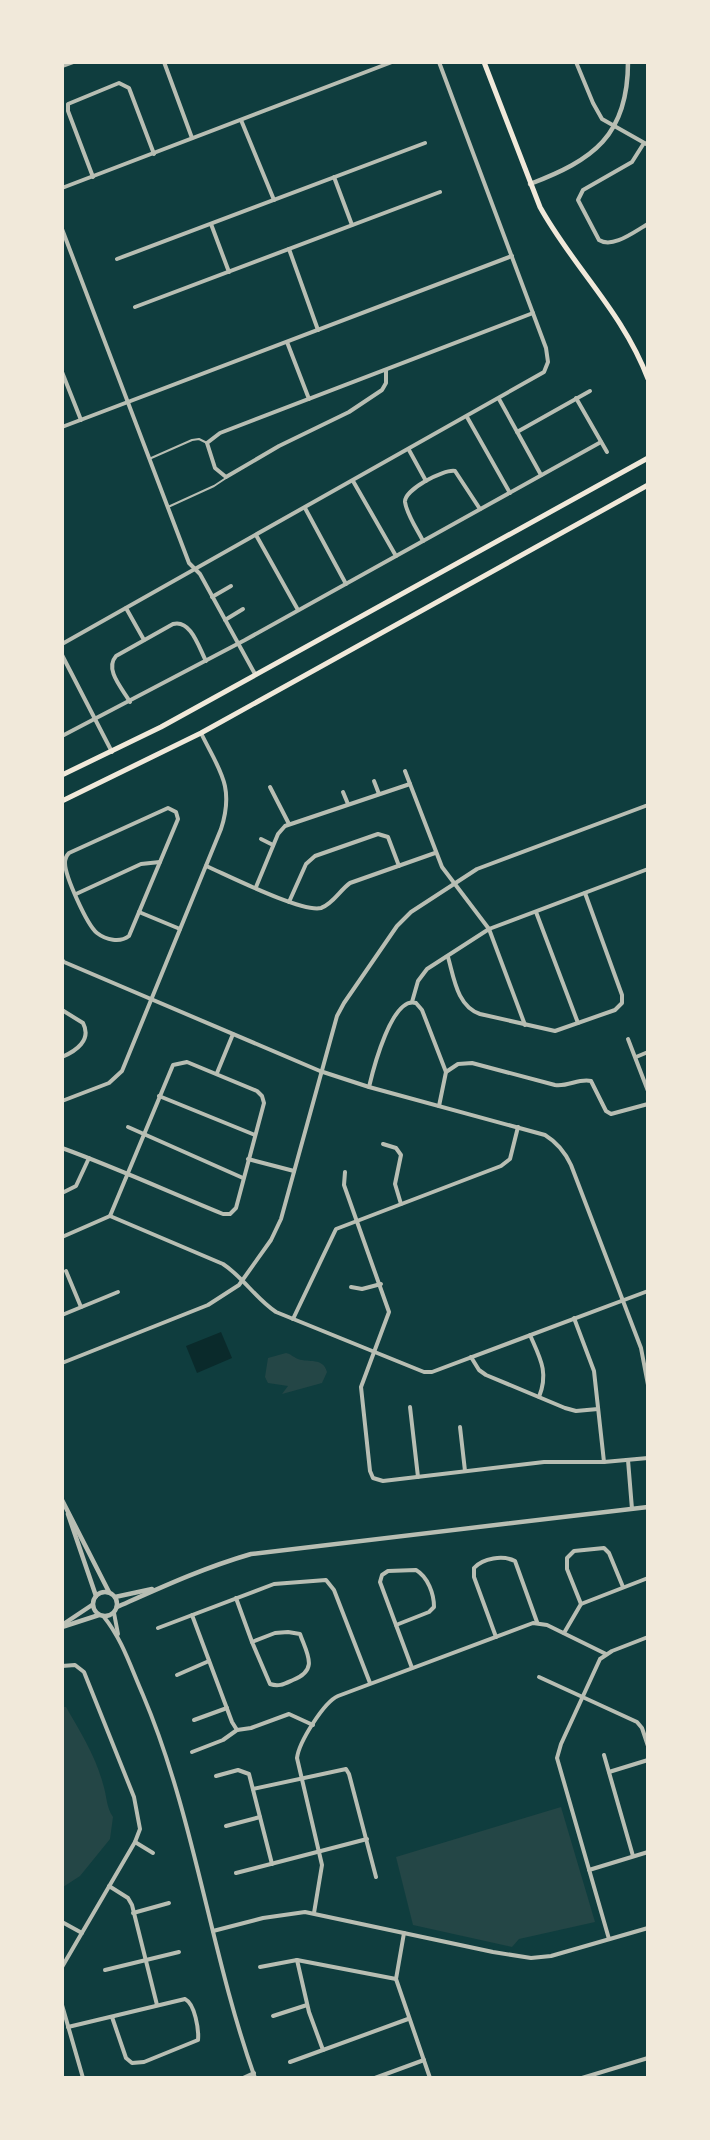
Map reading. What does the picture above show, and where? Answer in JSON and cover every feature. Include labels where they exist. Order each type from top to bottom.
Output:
[{"type":"main road","points":[[484,62],[530,184],[546,218],[616,315],[636,349],[648,378]]},
{"type":"main road","points":[[62,775],[112,752],[648,458]]},
{"type":"main road","points":[[62,801],[201,733],[648,485]]},
{"type":"main road","points":[[638,491],[648,491]]},
{"type":"street","points":[[62,66],[73,62]]},
{"type":"street","points":[[164,62],[192,138]]},
{"type":"street","points":[[62,188],[392,62]]},
{"type":"street","points":[[62,644],[537,378],[544,372],[548,362],[546,348],[439,62]]},
{"type":"street","points":[[576,62],[597,113],[613,126],[646,144],[632,162],[583,190],[578,200],[599,240],[604,243],[617,241],[648,224]]},
{"type":"street","points":[[530,184],[579,162],[596,149],[622,111],[626,92],[628,62]]},
{"type":"street","points":[[92,176],[68,111],[68,104],[119,83],[125,84],[129,88],[154,154]]},
{"type":"street","points":[[241,120],[274,200]]},
{"type":"street","points":[[117,260],[425,143]]},
{"type":"street","points":[[334,178],[352,225]]},
{"type":"street","points":[[135,307],[440,192]]},
{"type":"street","points":[[211,224],[229,272]]},
{"type":"street","points":[[62,229],[189,563],[212,597],[255,674]]},
{"type":"street","points":[[289,249],[318,330]]},
{"type":"street","points":[[62,427],[512,256]]},
{"type":"street","points":[[386,370],[386,383],[382,390],[349,412],[279,446],[226,477],[215,468],[207,443],[220,433],[533,313]]},
{"type":"street","points":[[287,342],[309,399]]},
{"type":"street","points":[[62,372],[81,420]]},
{"type":"street","points":[[517,432],[590,391]]},
{"type":"street","points":[[576,398],[607,452]]},
{"type":"street","points":[[499,399],[541,475]]},
{"type":"street","points":[[467,417],[510,493]]},
{"type":"street","points":[[63,735],[96,720],[238,644],[601,442]]},
{"type":"street","points":[[409,450],[426,481]]},
{"type":"street","points":[[423,541],[406,507],[405,498],[426,481],[444,472],[455,471],[480,509]]},
{"type":"street","points":[[353,481],[396,556]]},
{"type":"street","points":[[305,508],[346,584]]},
{"type":"street","points":[[256,535],[298,610]]},
{"type":"street","points":[[212,597],[231,586]]},
{"type":"street","points":[[126,608],[144,640]]},
{"type":"street","points":[[225,620],[243,609]]},
{"type":"street","points":[[130,702],[112,670],[112,662],[116,656],[173,624],[184,624],[206,661]]},
{"type":"street","points":[[62,655],[112,752]]},
{"type":"street","points":[[62,1102],[117,1078],[122,1071],[222,828],[228,800],[226,784],[201,733]]},
{"type":"street","points":[[405,771],[436,853],[453,883],[489,929],[525,1025]]},
{"type":"street","points":[[374,781],[379,794]]},
{"type":"street","points":[[256,887],[273,845],[281,830],[289,824],[410,784]]},
{"type":"street","points":[[270,787],[289,824]]},
{"type":"street","points":[[343,792],[348,804]]},
{"type":"street","points":[[62,1363],[208,1305],[243,1280],[271,1240],[281,1219],[320,1071],[341,1009],[388,937],[406,917],[453,883],[477,869],[648,805]]},
{"type":"street","points":[[168,808],[176,812],[178,819],[129,936],[123,941],[116,941],[97,933],[88,921],[76,894],[65,865],[65,858],[69,853],[168,808]]},
{"type":"street","points":[[290,902],[310,859],[320,853],[370,836],[381,834],[388,838],[399,866]]},
{"type":"street","points":[[262,839],[273,845]]},
{"type":"street","points":[[206,866],[290,902],[307,908],[320,908],[328,904],[350,883],[436,853]]},
{"type":"street","points":[[76,894],[140,864],[160,862]]},
{"type":"street","points":[[412,1002],[416,985],[421,975],[489,929],[648,869]]},
{"type":"street","points":[[448,957],[459,994],[466,1006],[480,1014],[555,1031],[615,1010],[620,1006],[622,998],[585,894]]},
{"type":"street","points":[[139,912],[180,929]]},
{"type":"street","points":[[536,912],[578,1023]]},
{"type":"street","points":[[63,962],[320,1071],[369,1087],[545,1135],[555,1141],[566,1154],[623,1300],[641,1348],[648,1385]]},
{"type":"street","points":[[369,1087],[383,1039],[404,1005],[412,1002]]},
{"type":"street","points":[[412,1002],[422,1010],[446,1072],[439,1106]]},
{"type":"street","points":[[62,1010],[83,1023],[85,1035],[84,1041],[75,1051],[62,1057]]},
{"type":"street","points":[[217,1073],[233,1034]]},
{"type":"street","points":[[628,1039],[648,1091]]},
{"type":"street","points":[[636,1057],[648,1052]]},
{"type":"street","points":[[62,1148],[89,1158],[126,1174],[223,1214],[230,1214],[236,1208],[264,1103],[262,1096],[257,1091],[217,1073],[187,1062],[178,1062],[173,1065],[126,1174],[110,1216],[62,1237]]},
{"type":"street","points":[[446,1072],[458,1064],[472,1062],[555,1085],[565,1086],[585,1079],[591,1080],[606,1111],[610,1114],[648,1104]]},
{"type":"street","points":[[159,1096],[255,1135]]},
{"type":"street","points":[[293,1319],[333,1232],[341,1225],[505,1164],[511,1155],[518,1127]]},
{"type":"street","points":[[128,1128],[243,1178]]},
{"type":"street","points":[[383,1144],[396,1148],[401,1155],[395,1184],[401,1204]]},
{"type":"street","points":[[62,1193],[76,1186],[89,1158]]},
{"type":"street","points":[[248,1159],[294,1171]]},
{"type":"street","points":[[346,1172],[344,1185],[381,1284],[389,1312],[361,1387],[370,1471],[373,1478],[383,1481],[544,1462],[604,1462],[648,1458]]},
{"type":"street","points":[[110,1216],[215,1259],[233,1271],[268,1306],[293,1319],[373,1353],[424,1372],[432,1372],[648,1291]]},
{"type":"street","points":[[66,1271],[81,1307]]},
{"type":"street","points":[[351,1287],[362,1289],[381,1284]]},
{"type":"street","points":[[62,1315],[118,1292]]},
{"type":"street","points":[[574,1318],[594,1371],[604,1462]]},
{"type":"street","points":[[530,1335],[545,1375],[539,1397]]},
{"type":"street","points":[[471,1357],[482,1372],[539,1397],[571,1410],[598,1409]]},
{"type":"street","points":[[410,1408],[418,1477]]},
{"type":"street","points":[[460,1427],[465,1471]]},
{"type":"street","points":[[628,1460],[632,1509]]},
{"type":"street","points":[[62,1500],[109,1592],[116,1597],[118,1606]]},
{"type":"street","points":[[243,2078],[254,2075],[233,2007],[166,1754],[118,1637],[114,1613],[118,1606],[153,1589],[208,1567],[251,1554],[648,1508]]},
{"type":"street","points":[[62,1626],[92,1605],[96,1596],[68,1512]]},
{"type":"street","points":[[581,1604],[567,1569],[567,1558],[574,1551],[604,1548],[609,1552],[623,1587]]},
{"type":"street","points":[[496,1637],[474,1577],[474,1568],[486,1560],[509,1558],[515,1561],[537,1622]]},
{"type":"street","points":[[396,1625],[429,1612],[434,1607],[426,1579],[423,1574],[416,1570],[388,1571],[382,1575],[380,1582],[396,1625],[412,1668]]},
{"type":"street","points":[[564,1634],[581,1604],[648,1578]]},
{"type":"street","points":[[158,1628],[280,1583],[326,1580],[332,1585],[370,1683]]},
{"type":"street","points":[[116,1597],[153,1589]]},
{"type":"street","points":[[96,1596],[109,1592]]},
{"type":"street","points":[[236,1598],[252,1642],[270,1684],[278,1686],[302,1677],[308,1671],[310,1661],[300,1634],[275,1633],[252,1642]]},
{"type":"street","points":[[92,1605],[118,1637]]},
{"type":"street","points":[[62,1626],[114,1613]]},
{"type":"street","points":[[192,1615],[226,1708],[237,1730]]},
{"type":"street","points":[[314,1913],[322,1872],[319,1852],[297,1762],[297,1754],[326,1705],[334,1698],[370,1683],[537,1622],[606,1654]]},
{"type":"street","points":[[609,1939],[557,1758],[561,1744],[597,1664],[606,1654],[648,1637]]},
{"type":"street","points":[[177,1674],[209,1661]]},
{"type":"street","points":[[62,1666],[75,1665],[84,1672],[134,1797],[140,1829],[135,1842],[62,1967]]},
{"type":"street","points":[[539,1677],[637,1722],[642,1728],[648,1746]]},
{"type":"street","points":[[194,1720],[226,1708]]},
{"type":"street","points":[[192,1752],[223,1740],[237,1730],[251,1728],[289,1714],[313,1725]]},
{"type":"street","points":[[604,1756],[633,1856]]},
{"type":"street","points":[[609,1772],[648,1760]]},
{"type":"street","points":[[253,1789],[346,1769],[367,1839],[376,1878]]},
{"type":"street","points":[[216,1776],[243,1770],[249,1774],[272,1864]]},
{"type":"street","points":[[226,1826],[260,1817]]},
{"type":"street","points":[[236,1873],[367,1839]]},
{"type":"street","points":[[135,1842],[153,1853]]},
{"type":"street","points":[[589,1870],[648,1852]]},
{"type":"street","points":[[109,1886],[128,1898],[157,2005]]},
{"type":"street","points":[[133,1913],[169,1903]]},
{"type":"street","points":[[214,1931],[291,1912],[314,1913],[517,1957],[531,1958],[552,1956],[648,1928]]},
{"type":"street","points":[[62,1922],[82,1933]]},
{"type":"street","points":[[404,1933],[396,1979],[408,2019],[430,2078]]},
{"type":"street","points":[[105,1970],[179,1952]]},
{"type":"street","points":[[260,1967],[297,1960],[396,1979]]},
{"type":"street","points":[[297,1960],[307,2005],[323,2050]]},
{"type":"street","points":[[68,2027],[182,2000],[189,2002],[197,2028],[198,2040],[144,2062],[132,2063],[126,2058],[112,2017]]},
{"type":"street","points":[[62,2004],[83,2078]]},
{"type":"street","points":[[273,2016],[307,2005]]},
{"type":"street","points":[[290,2062],[408,2019]]},
{"type":"street","points":[[582,2078],[648,2058]]},
{"type":"street","points":[[378,2077],[424,2060]]},
{"type":"lane","points":[[149,459],[192,440],[199,439],[207,443]]},
{"type":"lane","points":[[168,507],[214,486],[226,477]]},
{"type":"shaded area","points":[[221,1332],[232,1358],[197,1373],[186,1346]]},
{"type":"shaded area","points":[[286,1353],[298,1359],[315,1361],[322,1364],[327,1372],[322,1383],[282,1394],[288,1386],[268,1383],[265,1377],[268,1358]]},
{"type":"shaded area","points":[[63,1707],[66,1707],[92,1754],[113,1817],[110,1839],[80,1876],[63,1887]]},
{"type":"shaded area","points":[[561,1807],[595,1922],[519,1939],[512,1947],[413,1925],[396,1857]]}]
